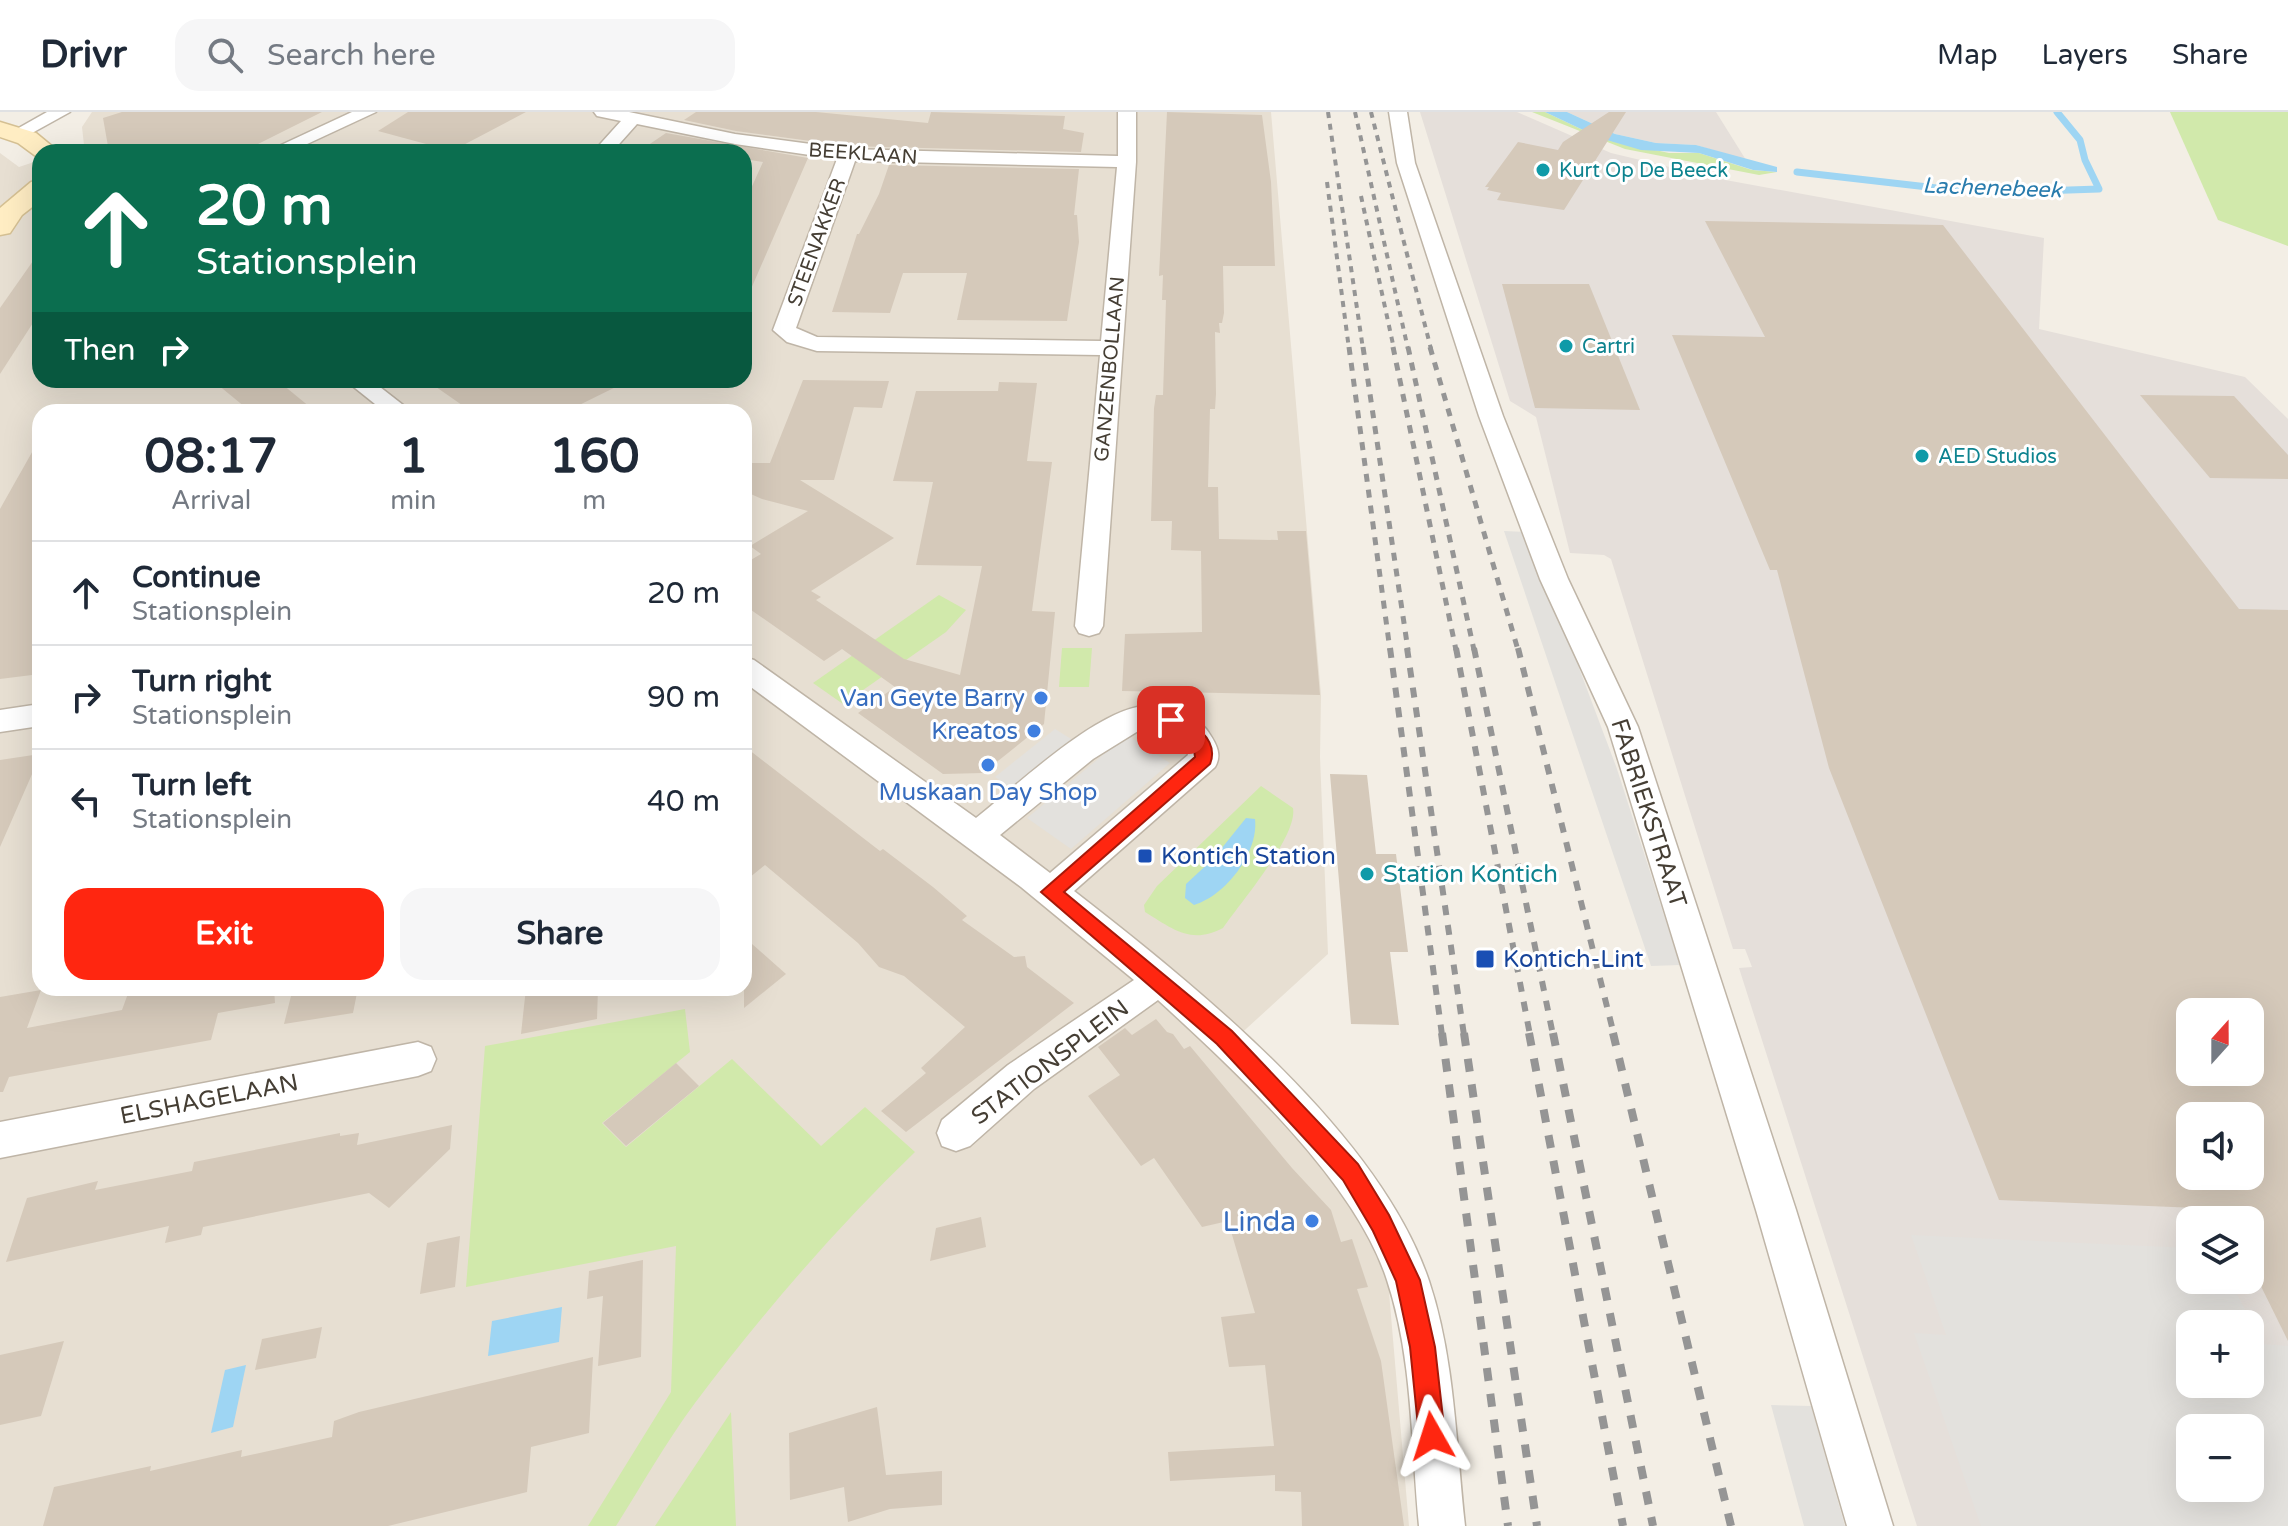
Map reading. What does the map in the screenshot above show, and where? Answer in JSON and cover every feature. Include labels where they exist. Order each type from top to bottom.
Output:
[{"type":"street","points":[[8,132],[61,112]]},
{"type":"street","points":[[295,144],[367,112]]},
{"type":"street","name":"BEEKLAAN","points":[[603,112],[735,139],[848,155],[1127,162]]},
{"type":"street","name":"GANZENBOLLAAN","points":[[1089,626],[1127,162],[1127,112]]},
{"type":"street","name":"FABRIEKSTRAAT","points":[[1398,112],[1406,163],[1491,416],[1554,579],[1623,727],[1776,1210],[1870,1526]]},
{"type":"street","points":[[609,144],[632,119]]},
{"type":"street","points":[[323,144],[340,126]]},
{"type":"street","points":[[8,132],[32,145]]},
{"type":"street","name":"STEENAKKER","points":[[848,155],[784,330],[797,340],[817,344],[1110,348]]},
{"type":"street","points":[[0,227],[13,209],[32,194]]},
{"type":"street","points":[[367,388],[389,404]]},
{"type":"street","name":"STATIONSPLEIN","points":[[752,673],[1051,892],[1194,1011],[1258,1069],[1351,1172],[1381,1223],[1408,1280],[1422,1347],[1442,1526]]},
{"type":"street","points":[[0,721],[32,716]]},
{"type":"street","points":[[975,837],[1098,740],[1140,717],[1171,720],[1194,733],[1203,746],[1204,759],[1051,892]]},
{"type":"street","name":"STATIONSPLEIN","points":[[956,1133],[1021,1077],[1144,992]]},
{"type":"street","name":"ELSHAGELAAN","points":[[0,1140],[418,1059]]},
{"type":"shaded area","points":[[92,112],[1271,112],[1321,695],[1320,757],[1328,954],[1223,1050],[1358,1210],[1387,1269],[1409,1526],[0,1526],[0,153],[19,167],[32,163],[32,388],[752,388],[752,144],[84,144],[82,127]]},
{"type":"shaded area","points":[[1420,112],[1517,112],[1611,153],[1720,179],[2044,238],[2039,329],[2245,377],[2288,419],[2288,1526],[1917,1526],[1739,968],[1752,967],[1745,949],[1733,949],[1611,559],[1604,555],[1570,553],[1536,417],[1510,401]]},
{"type":"shaded area","points":[[1567,112],[1716,112],[1746,160],[1696,145],[1656,143],[1615,134]]},
{"type":"shaded area","points":[[1504,531],[1528,532],[1617,769],[1680,965],[1651,966]]},
{"type":"shaded area","points":[[1055,729],[1076,742],[1016,791],[995,777]]},
{"type":"shaded area","points":[[1127,735],[1170,763],[1071,849],[1027,818]]},
{"type":"shaded area","points":[[1911,1235],[2176,1247],[2176,1294],[2237,1294],[2245,1310],[2176,1310],[2176,1398],[2264,1398],[2264,1344],[2288,1346],[2288,1526],[1981,1526],[1914,1333],[1946,1335]]},
{"type":"shaded area","points":[[1771,1405],[1811,1406],[1845,1526],[1804,1526]]},
{"type":"green space","points":[[1532,112],[1545,112],[1600,138],[1669,153],[1699,153],[1752,170],[1777,172],[1759,175],[1625,149]]},
{"type":"green space","points":[[2170,112],[2288,112],[2288,246],[2218,220]]},
{"type":"green space","points":[[939,595],[966,610],[946,632],[843,704],[813,683]]},
{"type":"green space","points":[[1062,648],[1092,648],[1089,687],[1059,687]]},
{"type":"green space","points":[[1261,786],[1293,808],[1292,820],[1278,852],[1223,928],[1201,935],[1182,933],[1145,912],[1144,905],[1157,886]]},
{"type":"green space","points":[[685,1009],[690,1052],[602,1123],[626,1147],[732,1059],[821,1146],[865,1107],[915,1152],[828,1242],[746,1337],[684,1418],[616,1526],[588,1526],[671,1392],[676,1246],[466,1287],[485,1046]]},
{"type":"green space","points":[[731,1412],[736,1526],[655,1526]]},
{"type":"water","points":[[1545,112],[1567,112],[1615,134],[1656,143],[1696,145],[1777,167],[1777,172],[1753,170],[1699,153],[1641,150],[1600,138]]},
{"type":"water","points":[[1246,818],[1255,819],[1255,832],[1246,859],[1217,893],[1194,905],[1185,898],[1186,884],[1213,859]]},
{"type":"water","points":[[562,1307],[559,1342],[488,1356],[492,1321]]},
{"type":"water","points":[[246,1365],[233,1427],[211,1433],[225,1370]]},
{"type":"building","points":[[122,112],[322,112],[258,144],[108,144],[103,118]]},
{"type":"building","points":[[408,112],[526,112],[465,144],[426,144],[378,131]]},
{"type":"building","points":[[696,112],[816,112],[928,123],[931,112],[1065,116],[1063,129],[1084,133],[1081,152],[848,146],[736,131],[684,120]]},
{"type":"building","points":[[1167,112],[1262,115],[1271,182],[1275,266],[1223,266],[1224,313],[1222,323],[1219,323],[1220,333],[1215,332],[1216,394],[1215,409],[1210,409],[1208,487],[1218,487],[1219,539],[1278,540],[1277,531],[1306,531],[1320,695],[1122,691],[1125,634],[1202,632],[1201,551],[1171,550],[1172,521],[1151,521],[1154,408],[1156,395],[1163,395],[1166,300],[1162,300],[1163,275],[1159,276]]},
{"type":"building","name":"Kurt Op De Beeck","points":[[1609,112],[1626,112],[1564,210],[1497,200],[1501,193],[1485,187],[1518,142],[1558,150],[1563,142]]},
{"type":"building","points":[[666,133],[728,144],[650,144]]},
{"type":"building","points":[[752,148],[808,158],[752,287],[752,186],[763,162],[752,160]]},
{"type":"building","points":[[889,165],[1079,169],[1074,215],[1077,215],[1079,242],[1067,321],[957,320],[967,273],[903,273],[890,313],[832,312],[857,234],[879,194]]},
{"type":"building","points":[[1705,221],[1943,225],[2239,609],[2288,610],[2288,1341],[2264,1292],[2264,1206],[2176,1207],[1999,1200],[1829,768],[1777,570],[1770,570],[1672,335],[1765,337]]},
{"type":"building","points":[[32,262],[32,324],[0,374],[0,308]]},
{"type":"building","name":"Cartri","points":[[1502,284],[1589,284],[1640,410],[1535,408]]},
{"type":"building","points":[[803,380],[889,381],[882,408],[854,407],[834,480],[800,480],[894,538],[811,591],[821,597],[816,600],[904,659],[960,675],[982,566],[916,565],[933,482],[893,481],[916,391],[998,391],[999,382],[1037,383],[1027,461],[1052,462],[1032,611],[1055,612],[1044,724],[983,773],[943,774],[858,713],[895,687],[842,649],[824,661],[752,611],[752,559],[761,554],[752,545],[808,511],[752,495],[752,463],[770,463]]},
{"type":"building","points":[[222,388],[287,388],[306,404],[241,404]]},
{"type":"building","points":[[438,388],[614,388],[581,404],[460,404]]},
{"type":"building","points":[[2140,395],[2234,396],[2288,455],[2288,479],[2210,478]]},
{"type":"building","points":[[32,452],[32,675],[0,679],[0,509]]},
{"type":"building","points":[[752,752],[880,851],[883,849],[933,887],[967,916],[962,920],[1014,957],[1025,956],[1027,967],[1074,1003],[906,1132],[881,1111],[926,1073],[921,1068],[965,1027],[904,976],[879,967],[858,943],[765,865],[752,876]]},
{"type":"building","points":[[32,755],[32,774],[0,847],[0,760]]},
{"type":"building","points":[[1330,774],[1367,775],[1376,854],[1396,854],[1408,952],[1390,952],[1399,1025],[1351,1024]]},
{"type":"building","points":[[752,944],[786,974],[744,1008],[744,996],[752,996]]},
{"type":"building","points":[[32,992],[32,996],[39,996],[27,1028],[122,1010],[127,996],[275,996],[275,1003],[218,1013],[211,1040],[9,1077],[3,1092],[0,1092],[0,997]]},
{"type":"building","points":[[291,996],[356,996],[353,1013],[284,1024]]},
{"type":"building","points":[[525,996],[598,996],[597,1019],[521,1034]]},
{"type":"building","points":[[1156,1019],[1184,1049],[1190,1046],[1331,1210],[1341,1242],[1352,1239],[1368,1287],[1357,1289],[1381,1361],[1404,1526],[1302,1526],[1301,1492],[1275,1491],[1275,1475],[1170,1481],[1168,1452],[1274,1446],[1265,1365],[1229,1367],[1221,1317],[1255,1313],[1228,1221],[1202,1227],[1154,1158],[1141,1166],[1088,1096],[1120,1075],[1098,1047],[1125,1028],[1132,1035]]},
{"type":"building","points":[[676,1063],[699,1086],[626,1146],[603,1123]]},
{"type":"building","points":[[452,1125],[450,1149],[389,1208],[369,1193],[203,1227],[201,1235],[165,1243],[169,1226],[6,1262],[27,1198],[98,1181],[95,1190],[192,1171],[194,1162],[340,1133],[340,1136],[359,1133],[357,1145]]},
{"type":"building","points":[[981,1217],[986,1247],[930,1261],[936,1228]]},
{"type":"building","points":[[460,1236],[455,1287],[420,1294],[427,1243]]},
{"type":"building","points":[[643,1260],[641,1357],[598,1366],[603,1296],[587,1299],[589,1271]]},
{"type":"building","points":[[322,1327],[316,1358],[255,1370],[262,1339]]},
{"type":"building","points":[[64,1341],[41,1416],[0,1425],[0,1355]]},
{"type":"building","points":[[593,1357],[589,1433],[531,1447],[527,1492],[388,1526],[43,1526],[54,1487],[151,1466],[150,1471],[242,1450],[241,1457],[332,1437],[334,1421],[359,1412]]},
{"type":"building","points":[[877,1407],[886,1475],[942,1471],[942,1505],[890,1509],[848,1522],[844,1487],[790,1500],[789,1433]]},
{"type":"waterway","name":"Lachenebeek","points":[[1797,172],[1954,190],[2013,192],[2099,189],[2085,160],[2080,140],[2057,112]]},
{"type":"railway","points":[[1328,112],[1363,349]]},
{"type":"railway","points":[[1355,112],[1408,349]]},
{"type":"railway","points":[[1371,112],[1431,349]]},
{"type":"railway","points":[[1327,182],[1349,349]]},
{"type":"railway","points":[[1361,196],[1394,349]]},
{"type":"railway","points":[[1349,347],[1390,650]]},
{"type":"railway","points":[[1363,347],[1408,650]]},
{"type":"railway","points":[[1393,347],[1456,650]]},
{"type":"railway","points":[[1408,347],[1474,650]]},
{"type":"railway","points":[[1430,347],[1518,650]]},
{"type":"railway","points":[[1390,648],[1442,1035]]},
{"type":"railway","points":[[1407,648],[1464,1035]]},
{"type":"railway","points":[[1456,648],[1530,1035]]},
{"type":"railway","points":[[1474,648],[1553,1035]]},
{"type":"railway","points":[[1518,648],[1614,1035]]},
{"type":"railway","points":[[1442,1033],[1508,1526]]},
{"type":"railway","points":[[1464,1033],[1537,1526]]},
{"type":"railway","points":[[1529,1033],[1623,1526]]},
{"type":"railway","points":[[1553,1033],[1653,1526]]},
{"type":"railway","points":[[1613,1033],[1731,1526]]},
{"type":"place","name":"Kurt Op De Beeck","points":[[1543,170]]},
{"type":"place","name":"Cartri","points":[[1566,346]]},
{"type":"place","name":"AED Studios","points":[[1922,456]]},
{"type":"place","name":"Van Geyte Barry","points":[[1041,698]]},
{"type":"place","name":"Kreatos","points":[[1034,731]]},
{"type":"place","name":"Muskaan Day Shop","points":[[988,765]]},
{"type":"place","name":"Kontich Station","points":[[1145,856]]},
{"type":"place","name":"Station Kontich","points":[[1367,874]]},
{"type":"place","name":"Kontich-Lint","points":[[1485,959]]},
{"type":"place","name":"Linda","points":[[1312,1221]]},
{"type":"route","points":[[1171,720],[1194,733],[1203,746],[1204,759],[1051,892],[1225,1037],[1351,1172],[1381,1223],[1408,1280],[1422,1347],[1432,1436]]}]
